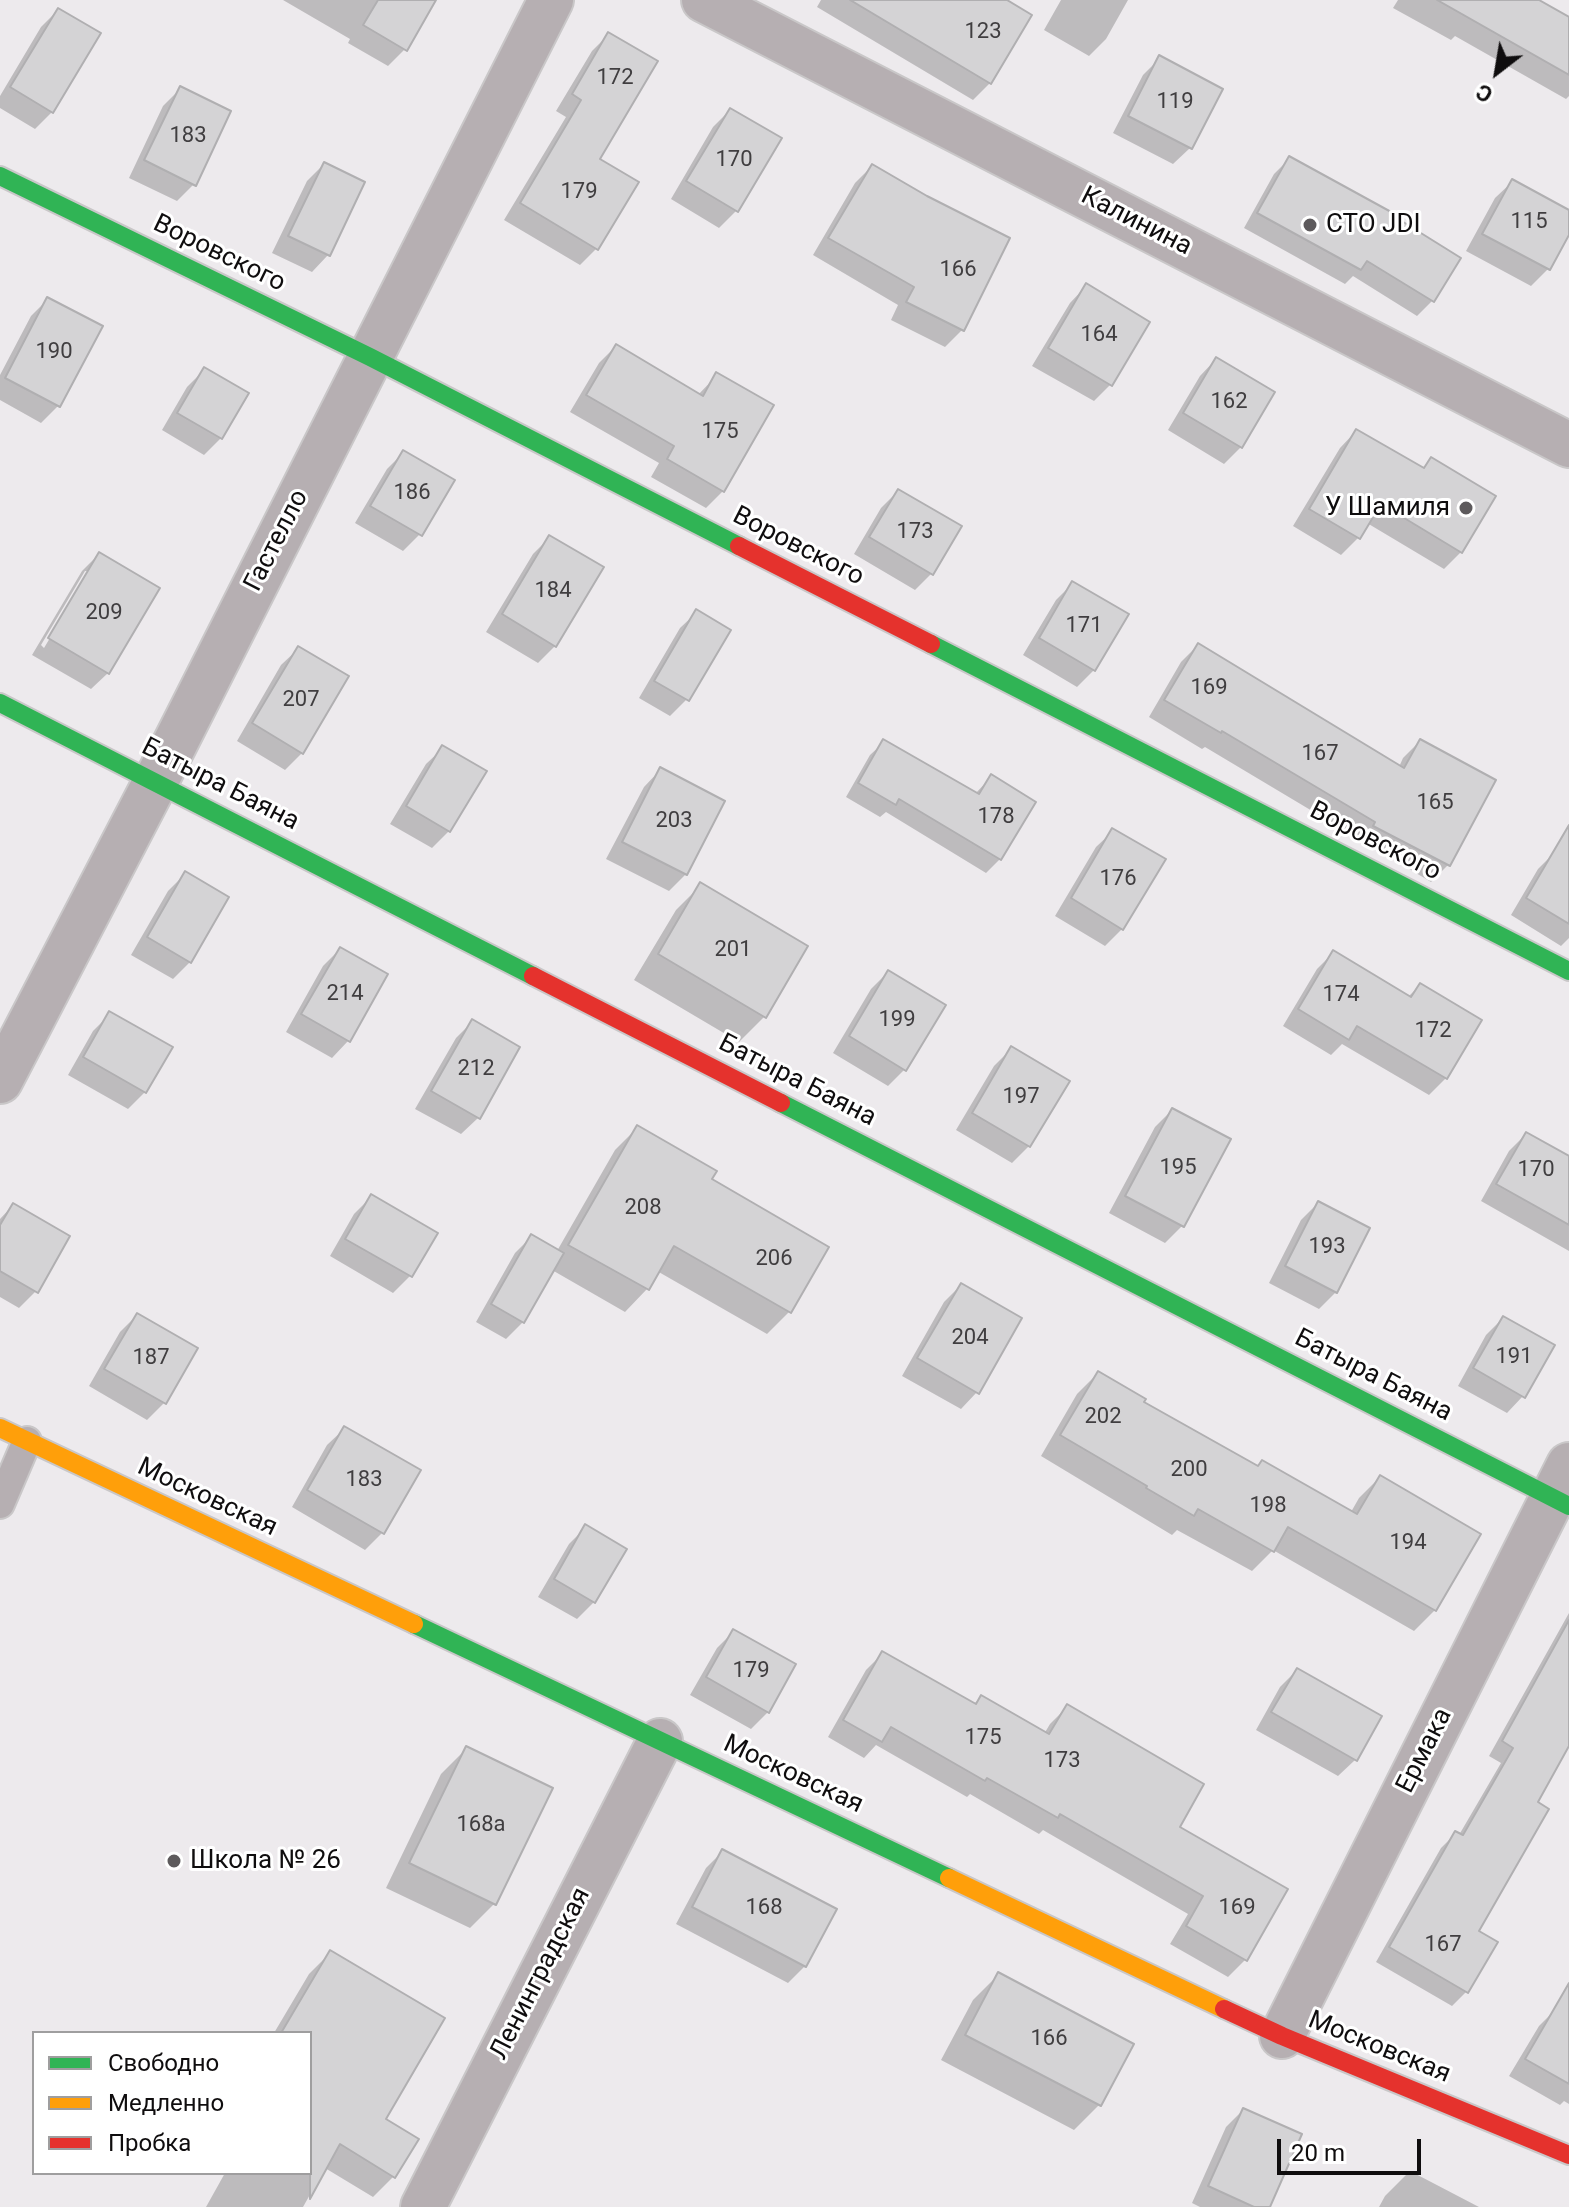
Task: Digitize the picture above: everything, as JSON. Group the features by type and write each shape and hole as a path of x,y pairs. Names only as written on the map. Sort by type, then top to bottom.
{"street":[{"name":"Гастелло","path":"0,1081 156,781 551,0"},
{"name":"Калинина","path":"704,0 1569,445"},
{"name":"Воровского","path":"0,176 370,357 1569,971"},
{"name":"Батыра Баяна","path":"0,703 1563,1489"},
{"name":"Московская","path":"0,1428 1282,2036 1569,2155"},
{"name":"Ермака","path":"1282,2036 1563,1489"},
{"name":"Ленинградская","path":"423,2207 660,1741"}],"lane":[{"path":"0,1504 27,1441"}],"building":[{"path":"378,0 436,0 407,51 363,25"},
{"path":"850,0 1007,0 1032,15 991,84"},
{"path":"1437,0 1539,0 1569,17 1569,75"},
{"path":"58,8 101,33 53,113 10,87"},
{"path":"608,32 658,61 600,159 639,182 598,250 520,203 581,100 572,94"},
{"path":"1159,55 1223,89 1192,149 1128,116"},
{"path":"180,86 231,111 196,186 144,160"},
{"path":"730,108 782,138 738,212 686,181"},
{"path":"1289,156 1393,213 1461,258 1434,302 1367,261 1361,270 1257,213"},
{"path":"324,162 365,182 330,256 288,236"},
{"path":"872,164 1010,238 964,331 906,302 914,287 828,238"},
{"path":"1512,179 1569,210 1569,235 1550,270 1482,234"},
{"path":"1086,283 1150,322 1112,386 1048,348"},
{"path":"47,297 103,326 60,407 5,378"},
{"path":"616,344 703,396 716,372 774,405 724,492 667,459 674,446 586,395"},
{"path":"1216,357 1275,392 1242,448 1183,413"},
{"path":"204,367 249,393 222,439 177,413"},
{"path":"1356,429 1424,468 1431,457 1496,496 1462,553 1381,504 1360,539 1309,509"},
{"path":"403,450 455,480 422,536 370,506"},
{"path":"898,489 962,526 933,575 869,537"},
{"path":"549,535 604,567 556,647 502,614"},
{"path":"99,552 160,588 109,674 48,638"},
{"path":"1072,581 1129,614 1095,671 1039,638"},
{"path":"696,609 731,630 689,701 654,681"},
{"path":"1198,643 1404,768 1420,739 1496,780 1450,866 1373,826 1375,822 1164,700"},
{"path":"298,646 349,676 303,754 252,723"},
{"path":"883,739 979,794 991,774 1036,802 1001,860 899,799 896,805 858,783"},
{"path":"442,745 487,771 450,832 406,806"},
{"path":"660,767 725,801 687,875 622,842"},
{"path":"1569,825 1569,924 1526,898"},
{"path":"1112,828 1166,859 1123,930 1071,898"},
{"path":"185,871 229,897 191,963 147,937"},
{"path":"700,882 808,946 766,1018 658,954"},
{"path":"340,947 388,974 350,1042 301,1014"},
{"path":"1333,950 1411,997 1420,983 1482,1020 1447,1079 1357,1026 1349,1040 1298,1009"},
{"path":"888,970 946,1005 906,1071 849,1036"},
{"path":"109,1011 173,1047 146,1093 83,1057"},
{"path":"472,1019 520,1047 480,1119 431,1091"},
{"path":"1011,1046 1070,1081 1030,1147 972,1113"},
{"path":"1172,1108 1231,1139 1184,1227 1125,1196"},
{"path":"637,1125 717,1171 712,1179 829,1247 791,1313 674,1246 649,1290 568,1245"},
{"path":"1526,1132 1569,1156 1569,1225 1496,1184"},
{"path":"371,1194 438,1233 412,1277 345,1239"},
{"path":"1318,1201 1370,1228 1337,1293 1285,1266"},
{"path":"13,1203 70,1236 38,1293 0,1271 0,1225"},
{"path":"531,1234 564,1253 524,1323 491,1304"},
{"path":"961,1283 1022,1318 979,1394 917,1358"},
{"path":"137,1313 198,1348 166,1404 104,1369"},
{"path":"1503,1316 1555,1345 1525,1398 1473,1368"},
{"path":"1098,1371 1146,1399 1144,1402 1258,1466 1262,1460 1357,1514 1380,1475 1481,1534 1436,1611 1288,1527 1274,1552 1198,1509 1194,1516 1060,1435"},
{"path":"344,1426 421,1470 384,1534 307,1490"},
{"path":"585,1524 627,1549 595,1603 554,1579"},
{"path":"1569,1620 1569,1746 1538,1802 1549,1809 1479,1931 1498,1942 1468,1993 1389,1947 1455,1831 1463,1835 1513,1748 1502,1741"},
{"path":"733,1629 796,1664 769,1713 706,1677"},
{"path":"882,1651 976,1704 981,1695 1049,1734 1067,1704 1204,1784 1180,1827 1288,1889 1247,1961 1186,1926 1203,1896 1060,1814 1058,1818 987,1778 985,1781 891,1727 882,1742 843,1720"},
{"path":"1297,1668 1382,1716 1357,1761 1271,1712"},
{"path":"466,1746 553,1788 496,1905 409,1863"},
{"path":"722,1849 837,1909 806,1967 692,1907"},
{"path":"330,1950 445,2018 386,2119 419,2139 395,2178 340,2144 310,2199 312,2031 282,2031"},
{"path":"998,1972 1134,2044 1101,2106 965,2035"},
{"path":"1569,1983 1569,2084 1525,2059"},
{"path":"1243,2108 1302,2134 1270,2207 1254,2207 1208,2186"}],"traffic: fast":[{"path":"0,176 370,357 739,546"},
{"path":"931,644 1569,971"},
{"path":"0,703 533,976"},
{"path":"781,1103 1569,1506"},
{"path":"414,1624 949,1878"}],"traffic: slow":[{"path":"0,1428 414,1624"},
{"path":"949,1878 1224,2009"}],"traffic: jam":[{"path":"739,546 931,644"},
{"path":"533,976 781,1103"},
{"path":"1224,2009 1569,2155"}],"place":[{"name":"СТО JDI","path":"1310,225"},
{"name":"У Шамиля","path":"1466,508"},
{"name":"Школа № 26","path":"174,1861"}]}
